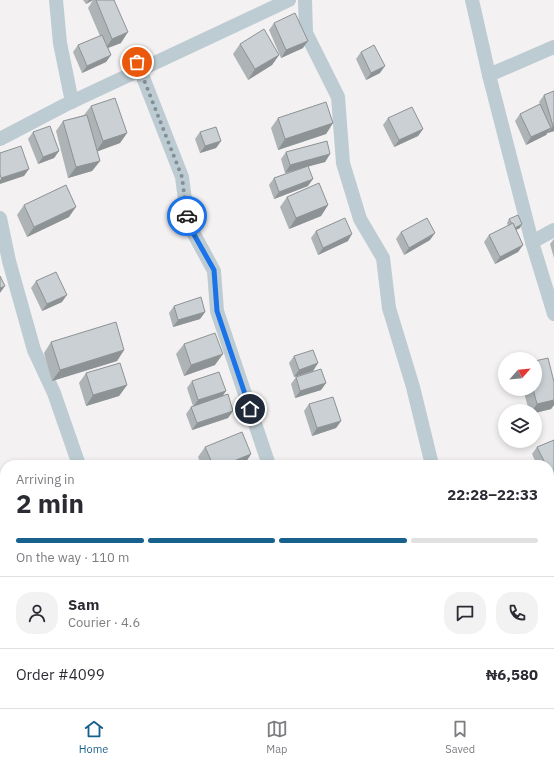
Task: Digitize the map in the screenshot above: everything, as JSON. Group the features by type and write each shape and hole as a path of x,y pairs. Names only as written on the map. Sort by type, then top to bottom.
{"street":[{"path":"56,0 60,43 72,102"},
{"path":"0,139 139,66 289,0"},
{"path":"305,0 306,33 338,96 343,163 360,219 382,258 389,308 413,387 431,460"},
{"path":"472,0 489,75 532,242 554,314"},
{"path":"489,75 554,47"},
{"path":"139,66 182,177 188,224 214,270 217,311 267,460"},
{"path":"0,218 9,261 34,350 54,394 77,460"},
{"path":"532,242 554,230"},
{"path":"554,626 554,632"}],"building":[{"path":"96,0 114,0 128,32 112,39"},
{"path":"295,13 308,41 286,50 274,23"},
{"path":"264,29 279,55 255,69 240,44"},
{"path":"102,35 111,55 87,66 78,45"},
{"path":"374,45 385,66 371,73 361,52"},
{"path":"554,91 554,126 553,126 544,95"},
{"path":"115,98 127,133 103,141 91,106"},
{"path":"326,102 333,123 285,139 278,118"},
{"path":"540,104 551,128 531,137 520,114"},
{"path":"412,107 423,129 399,140 388,118"},
{"path":"87,115 100,161 76,167 63,121"},
{"path":"50,126 59,151 43,157 33,132"},
{"path":"216,127 221,141 205,146 200,132"},
{"path":"327,141 330,154 290,165 286,152"},
{"path":"21,146 29,169 1,178 0,153"},
{"path":"308,166 313,179 279,192 274,178"},
{"path":"319,183 328,205 296,218 287,197"},
{"path":"66,185 76,207 34,227 24,205"},
{"path":"518,215 522,224 515,228 509,219"},
{"path":"345,218 352,234 323,248 316,231"},
{"path":"427,218 435,233 409,248 401,232"},
{"path":"513,223 523,245 500,257 489,235"},
{"path":"56,272 67,295 47,304 36,281"},
{"path":"0,276 5,286 0,288"},
{"path":"201,297 205,312 178,320 174,306"},
{"path":"116,322 124,350 60,370 51,342"},
{"path":"215,333 223,354 191,365 184,344"},
{"path":"313,350 318,363 299,370 294,356"},
{"path":"548,358 554,382 554,400 537,404 535,396 542,396 542,359"},
{"path":"120,363 127,385 93,395 86,373"},
{"path":"321,369 326,383 300,391 296,377"},
{"path":"219,372 226,391 198,400 192,381"},
{"path":"228,394 233,411 197,423 191,407"},
{"path":"333,397 341,421 317,428 309,404"},
{"path":"242,432 251,454 236,460 211,460 205,447"},
{"path":"554,440 554,460 544,460 538,448 542,448 542,445"}],"way so far":[{"path":"137,62 182,177 187,216"}],"route":[{"path":"187,216 188,224 214,270 217,311 250,409"}]}
